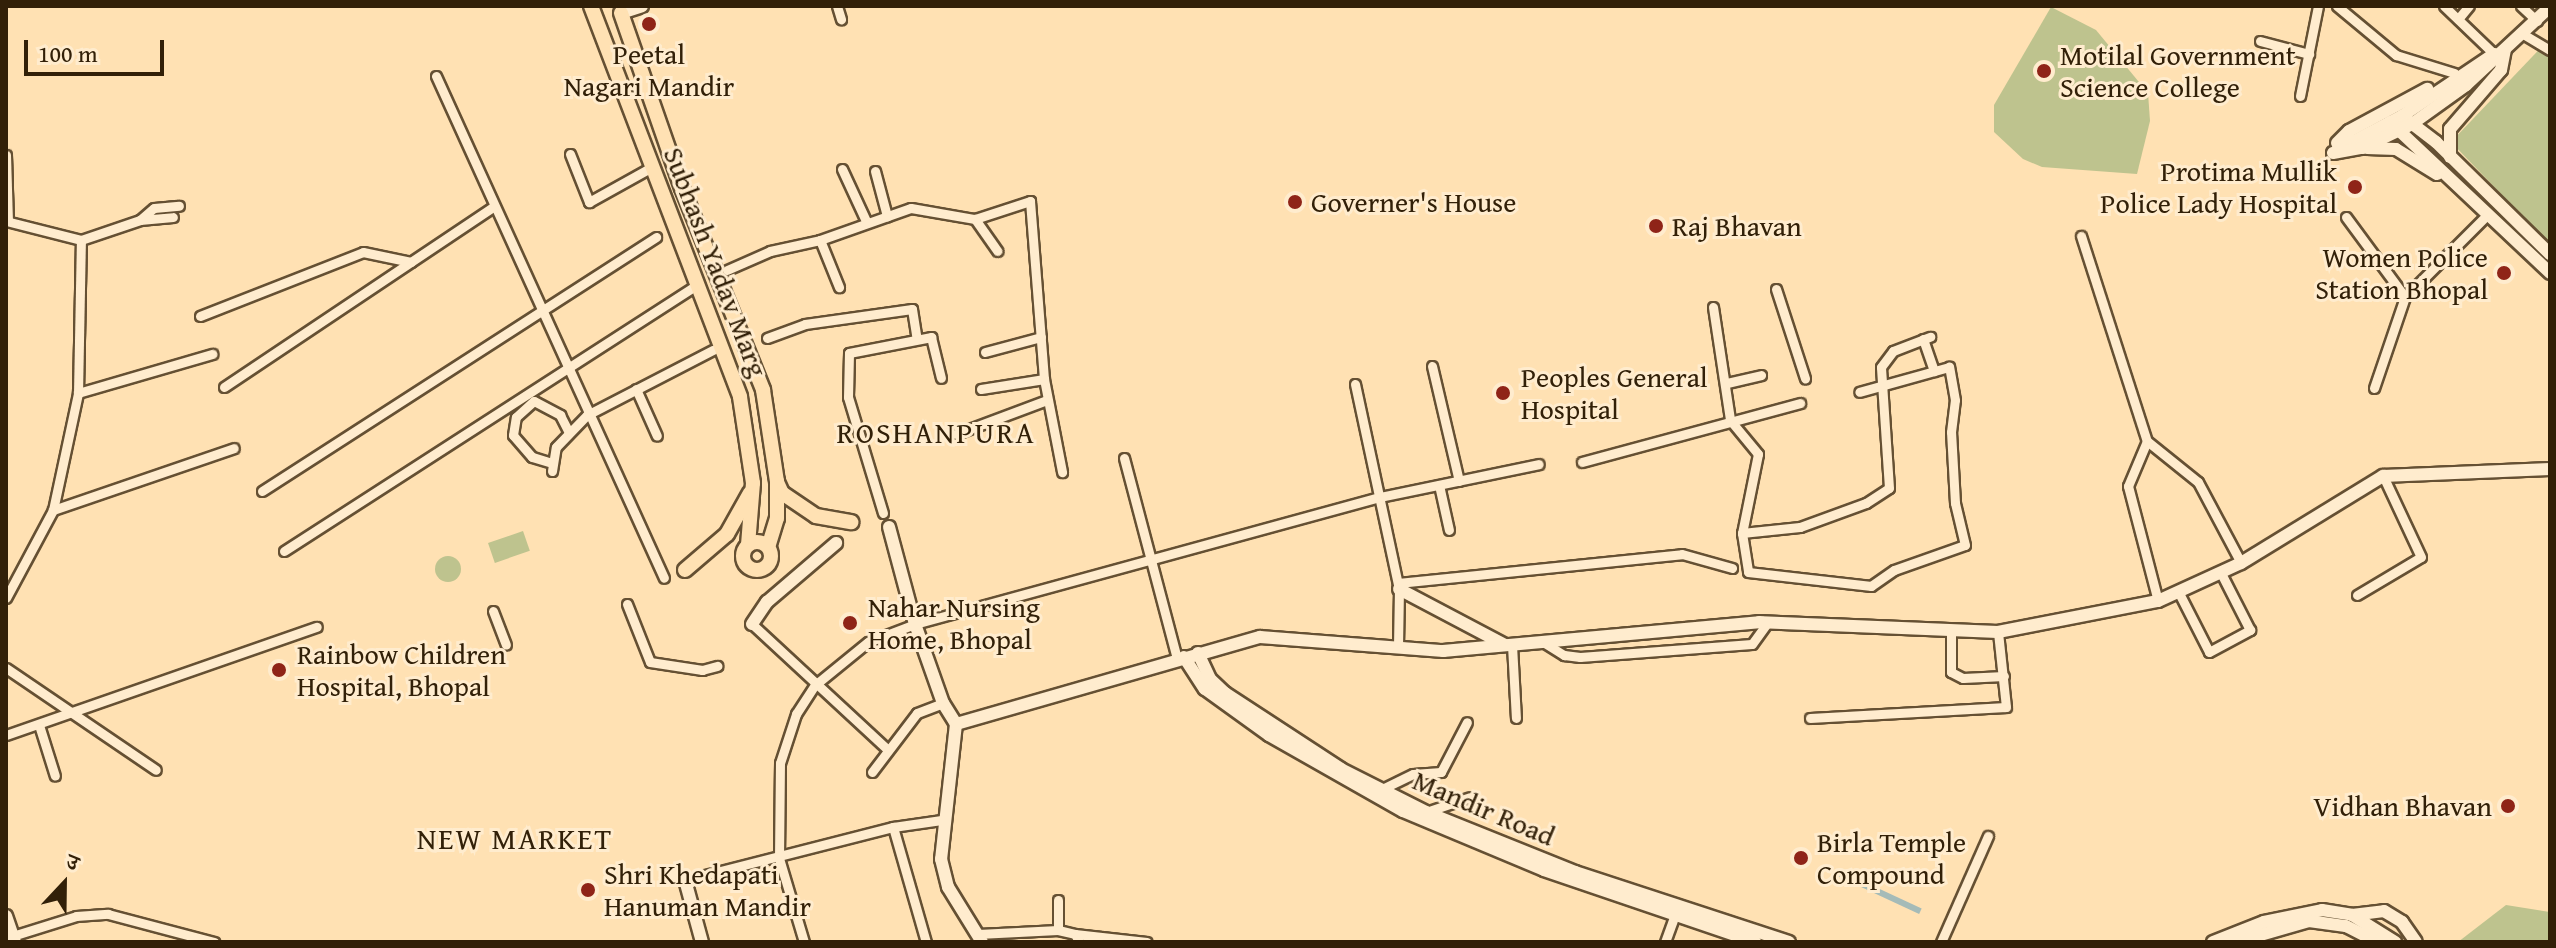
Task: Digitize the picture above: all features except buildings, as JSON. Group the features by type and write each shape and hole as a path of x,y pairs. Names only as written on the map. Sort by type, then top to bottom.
{"main road":[{"name":"Subhash Yadav Marg","path":"596,7 652,167 740,397 753,483 748,545"},
{"name":"Subhash Yadav Marg","path":"621,13 682,188 763,390 777,481 777,518 768,547"},
{"path":"777,481 782,493 816,516 851,522"},
{"path":"685,570 727,534 753,483"},
{"path":"758,542 768,547 770,563 755,571 743,561 748,545 758,542"}],"street":[{"path":"621,13 642,6"},
{"path":"837,6 841,19"},
{"path":"2300,96 2318,6"},
{"path":"2337,6 2396,55 2454,73"},
{"path":"2444,6 2499,52 2501,70 2450,129 2450,157"},
{"path":"2458,19 2469,6"},
{"path":"2521,6 2537,21"},
{"path":"2362,148 2523,34 2550,7"},
{"path":"2523,34 2550,50"},
{"path":"2260,41 2309,54"},
{"path":"2333,153 2349,131 2499,52"},
{"path":"2333,153 2401,123 2475,64"},
{"path":"436,76 540,312 664,578"},
{"path":"2401,123 2450,157 2550,254"},
{"path":"2401,123 2466,193 2550,273"},
{"path":"2333,153 2362,148 2410,155 2466,193"},
{"path":"570,154 589,202 652,167"},
{"path":"6,155 7,221 81,240 140,220 173,217"},
{"path":"842,169 866,221"},
{"path":"875,171 887,216"},
{"path":"727,270 770,251 820,240 887,216 928,207 975,219 1030,201 1044,379 1062,472"},
{"path":"140,220 154,208 179,206"},
{"path":"224,387 494,206"},
{"path":"2374,388 2405,297 2488,214"},
{"path":"2346,217 2405,297"},
{"path":"975,219 997,251"},
{"path":"2081,236 2147,441 2198,482 2241,563"},
{"path":"262,491 656,237"},
{"path":"6,598 53,510 78,393 81,240"},
{"path":"820,240 839,287"},
{"path":"200,316 363,252 392,254 411,262"},
{"path":"284,551 697,285"},
{"path":"1776,289 1805,378"},
{"path":"1713,307 1727,383 1730,420 1758,454 1742,533 1748,572 1871,586 1894,570 1965,545 1955,503 1951,432 1955,400 1949,367 1859,392"},
{"path":"767,338 805,324 912,309 917,339"},
{"path":"883,513 848,397 849,353 931,337 941,378"},
{"path":"985,352 1041,337"},
{"path":"1742,533 1800,527 1866,503 1889,488 1879,387 1881,367 1893,351 1927,338 1934,371"},
{"path":"568,431 560,415 534,401 516,417 513,435 532,457 552,467 568,431 587,415 713,350"},
{"path":"78,393 212,354"},
{"path":"1432,366 1459,481"},
{"path":"1727,383 1761,375"},
{"path":"981,389 1044,379"},
{"path":"1355,384 1398,586 1398,645"},
{"path":"636,389 657,436"},
{"path":"956,434 1047,400"},
{"path":"1582,462 1800,403"},
{"path":"2147,441 2128,486 2158,601"},
{"path":"53,510 234,448"},
{"path":"1124,458 1181,658"},
{"path":"804,942 779,858 780,763 796,714 815,685 868,642 915,624 1380,497 1539,464"},
{"path":"956,724 1260,637 1398,645 1443,651 1767,623 1951,633 1998,632 2158,601 2179,593 2241,563 2383,476 2550,469"},
{"path":"2357,595 2421,557 2383,476"},
{"path":"1439,485 1449,530"},
{"path":"889,527 915,624 943,703 956,724 941,820 941,859 948,887 980,938 1000,939 1058,930 1077,938 1147,942"},
{"path":"836,543 767,602 752,624 887,749"},
{"path":"1398,586 1682,554 1732,568"},
{"path":"2179,593 2209,652 2250,630 2221,573"},
{"path":"1398,586 1510,646"},
{"path":"627,604 650,662 702,670 717,666"},
{"path":"493,611 506,645"},
{"path":"1543,642 1580,657 1752,644 1767,623"},
{"path":"6,735 317,627"},
{"path":"1810,718 2006,707 1998,632"},
{"path":"1951,633 1951,672 1963,678 2004,676"},
{"path":"1510,646 1516,718"},
{"name":"Mandir Road","path":"1198,653 1210,679 1225,693 1341,769 1426,812 1575,872 1789,942"},
{"name":"Mandir Road","path":"1181,658 1205,689 1343,780 1473,841 1674,917 1755,942"},
{"path":"6,668 156,770"},
{"path":"872,772 917,713 943,703"},
{"path":"1382,789 1413,774 1441,772 1467,722"},
{"path":"39,725 55,776"},
{"path":"1426,812 1470,797"},
{"path":"671,875 685,880 893,827 941,820"},
{"path":"893,827 926,942"},
{"path":"1941,942 1988,836"},
{"path":"685,880 702,942"},
{"path":"1058,900 1058,930"},
{"path":"2213,942 2306,912 2352,915 2384,911 2402,922 2416,942"},
{"path":"6,916 11,939 76,916 108,914 214,942"},
{"path":"2352,915 2395,942"},
{"path":"1665,942 1674,917"},
{"path":"2236,942 2309,921 2346,926 2377,942"}],"green space":[{"path":"2051,7 2096,30 2148,93 2150,121 2137,174 2042,167 2023,159 1994,132 1994,105"},
{"path":"2550,38 2550,245 2451,142"},
{"path":"523,531 530,551 495,563 488,543"},
{"path":"448,556 457,560 461,569 457,578 448,582 439,578 435,569 439,560"},
{"path":"2506,905 2550,912 2550,942 2458,942"}],"water":[{"path":"1841,871 1922,909 1919,914 1838,876"}],"place":[{"name":"Peetal Nagari Mandir","path":"649,24"},
{"name":"Motilal Government Science College","path":"2044,71"},
{"name":"Protima Mullik Police Lady Hospital","path":"2355,187"},
{"name":"Governer's House","path":"1295,202"},
{"name":"Raj Bhavan","path":"1656,226"},
{"name":"Women Police Station Bhopal","path":"2504,273"},
{"name":"Peoples General Hospital","path":"1503,393"},
{"name":"Nahar Nursing Home, Bhopal","path":"850,623"},
{"name":"Rainbow Children Hospital, Bhopal","path":"279,670"},
{"name":"Vidhan Bhavan","path":"2508,806"},
{"name":"Birla Temple Compound","path":"1801,858"},
{"name":"Shri Khedapati Hanuman Mandir","path":"588,890"}],"district":[{"name":"ROSHANPURA","path":"936,432"},
{"name":"NEW MARKET","path":"515,838"}]}
